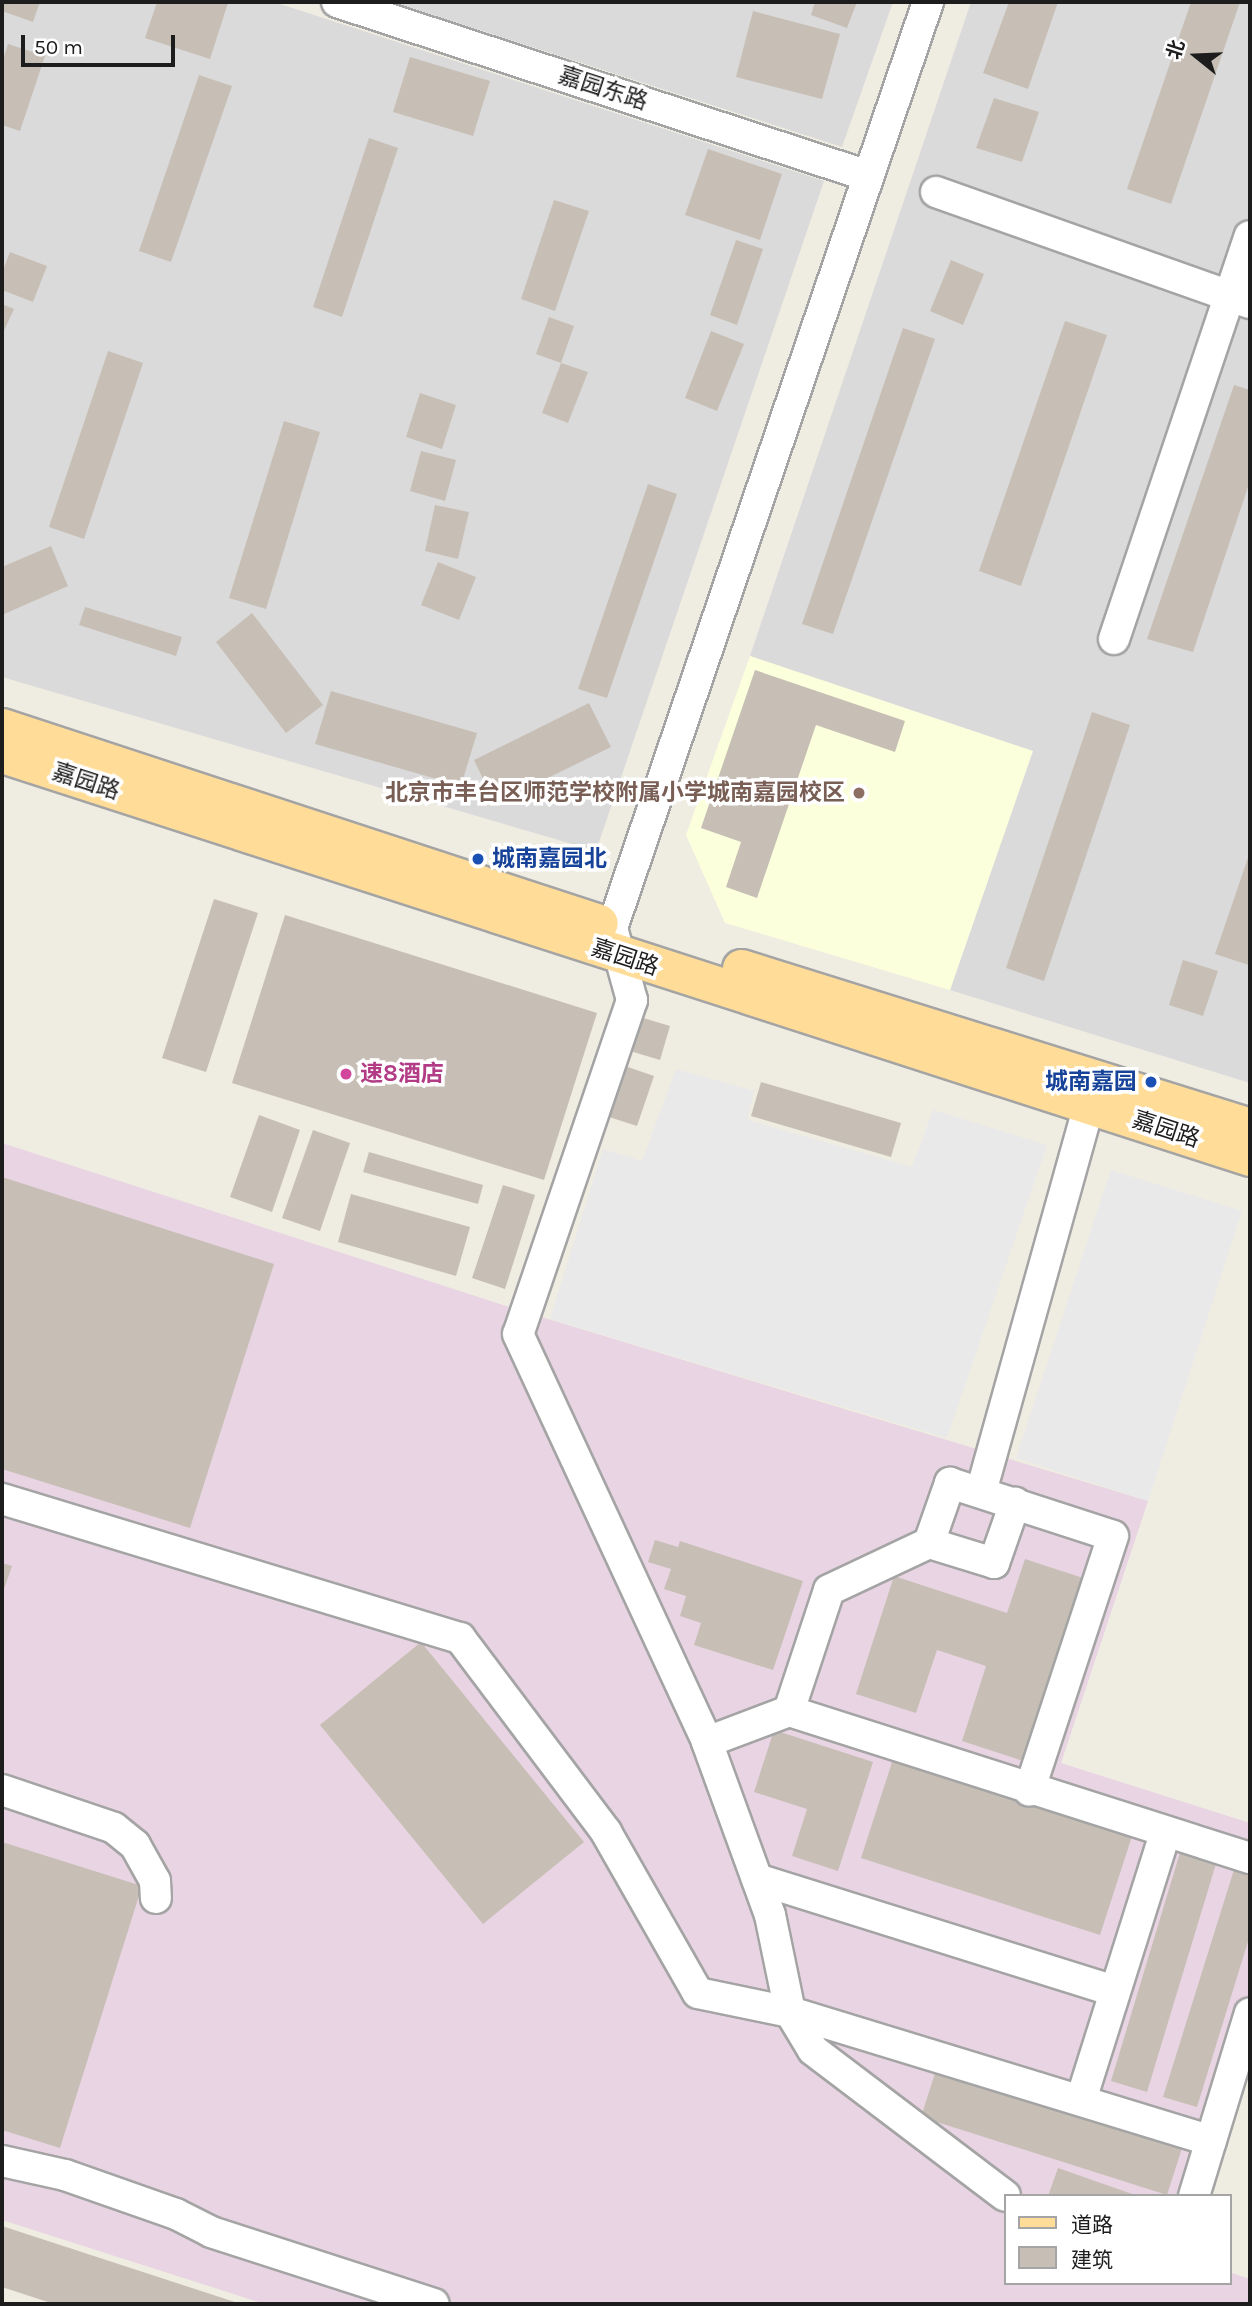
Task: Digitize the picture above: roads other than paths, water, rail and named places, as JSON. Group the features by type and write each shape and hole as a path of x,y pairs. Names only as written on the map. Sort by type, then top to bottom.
{"main road":[{"name":"嘉园路","path":"2,727 616,942"},
{"name":"嘉园路","path":"2,754 616,942 1093,1092 1250,1127"},
{"name":"嘉园路","path":"1093,1092 1250,1157"}],"street":[{"name":"嘉园东路","path":"337,2 868,176"},
{"path":"928,2 868,176 616,942 632,1000 518,1334 707,1742 770,1915 790,2012 813,2049 1004,2195"},
{"path":"936,192 1241,300"},
{"path":"1114,639 1241,300 1250,236"},
{"path":"981,1492 1093,1092"},
{"path":"929,1543 950,1483 1113,1536 1029,1791"},
{"path":"2,1499 460,1638 606,1832 698,1993 790,2012 1211,2141"},
{"path":"789,1711 829,1590 929,1543 994,1563 1015,1503"},
{"path":"707,1742 789,1711 1029,1791 1250,1858"},
{"path":"2,1790 114,1828 135,1845 155,1881 156,1898"},
{"path":"1081,2100 1165,1833"},
{"path":"757,1879 1115,1991"},
{"path":"1195,2194 1250,2013"},
{"path":"2,2161 65,2175 176,2214 211,2232 435,2304"}],"place":[{"name":"北京市丰台区师范学校附属小学城南嘉园校区","path":"859,793"},
{"name":"城南嘉园北","path":"478,859"},
{"name":"速8酒店","path":"346,1074"},
{"name":"城南嘉园","path":"1151,1082"}]}
